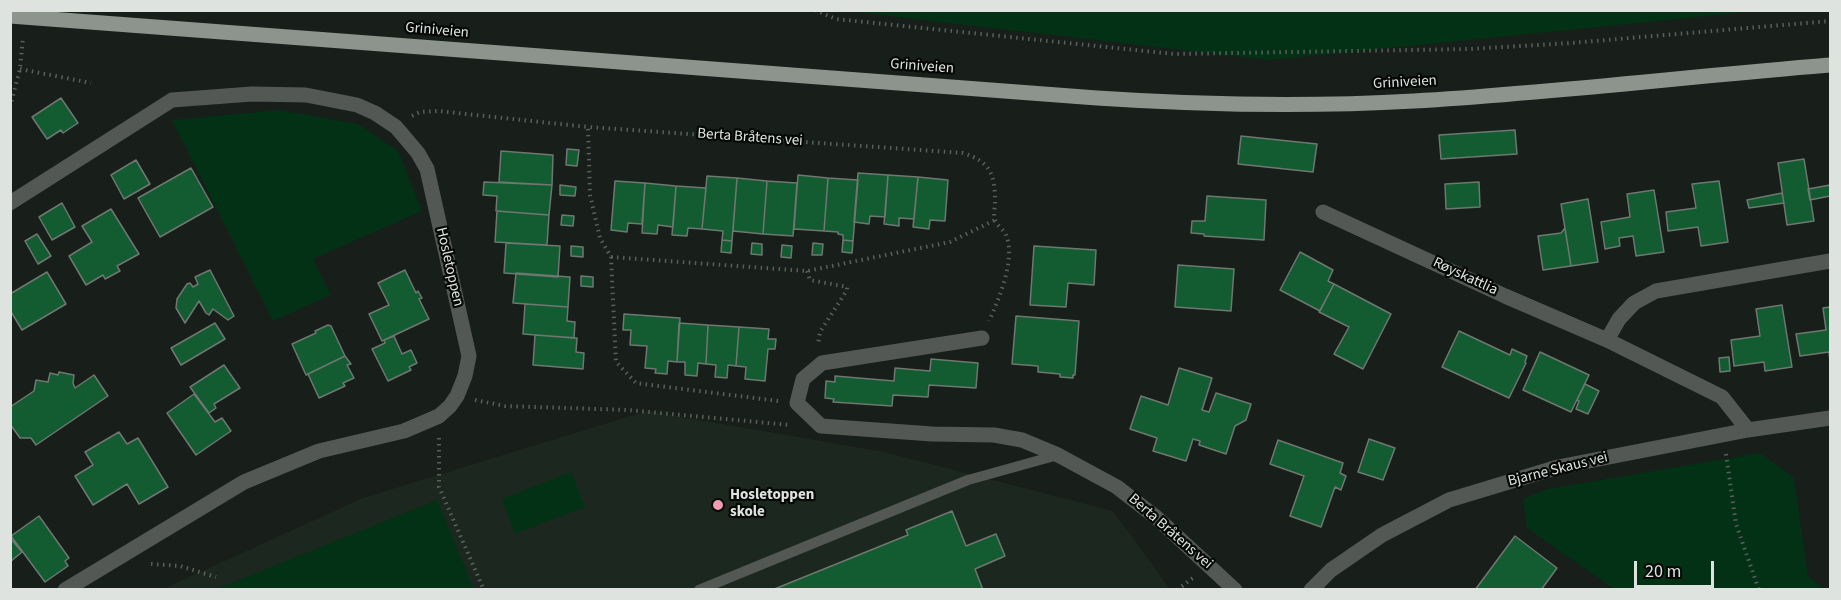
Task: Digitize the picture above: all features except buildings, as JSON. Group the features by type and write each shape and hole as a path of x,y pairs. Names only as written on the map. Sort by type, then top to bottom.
{"main road":[{"name":"Griniveien","path":"10,16 1097,98 1224,104 1414,101 1830,65"}],"street":[{"name":"Hosletoppen","path":"10,203 172,100 252,94 306,95 357,105 375,113 396,127 418,153 427,169 469,356 465,376 457,396 440,416 404,431 319,451 244,482 65,590"},
{"name":"Røyskattlia","path":"1323,212 1607,340 1722,396 1748,430"},
{"path":"1607,340 1619,319 1634,303 1656,291 1830,261"},
{"path":"822,426 797,403 802,379 822,363 982,338"},
{"name":"Bjarne Skaus vei","path":"1311,590 1331,570 1382,535 1449,500 1558,467 1748,430 1830,418"},
{"name":"Berta Bråtens vei","path":"822,426 932,434 994,435 1022,440 1058,455 1125,493 1157,518 1235,590"}],"lane":[{"path":"699,590 968,480 1058,455"}],"path":[{"path":"815,10 836,19 1174,54 1470,49 1571,43 1830,21"},
{"path":"10,107 20,69 23,35"},
{"path":"20,69 91,83"},
{"name":"Berta Bråtens vei","path":"396,127 407,118 420,112 438,111 588,127 963,153 978,158 986,164 992,174 995,220 1006,236 1009,247 1001,294 982,338"},
{"path":"588,127 590,195 600,238 610,257 616,362 636,383 797,403"},
{"path":"610,257 807,271 950,242 995,220"},
{"path":"807,271 810,280 847,287 820,332 818,346 822,363"},
{"path":"457,396 505,406 628,410 774,424 822,426"},
{"path":"440,416 439,487 484,590"},
{"path":"1723,435 1736,524 1759,590"},
{"path":"140,564 180,566 216,577"}],"shaded area":[{"name":"Hosletoppen skole","path":"647,411 884,452 1113,511 1170,589 161,590 363,498"}],"green space":[{"path":"846,11 1757,11 1269,60"},
{"path":"280,110 358,124 398,151 422,211 313,259 331,295 273,321 172,120"},
{"path":"1760,453 1794,478 1808,576 1824,589 1614,589 1527,528 1523,499 1547,489"},
{"path":"571,472 585,507 515,534 502,499"},
{"path":"437,500 474,589 216,589"}],"place":[{"name":"Hosletoppen skole","path":"718,505"}]}
